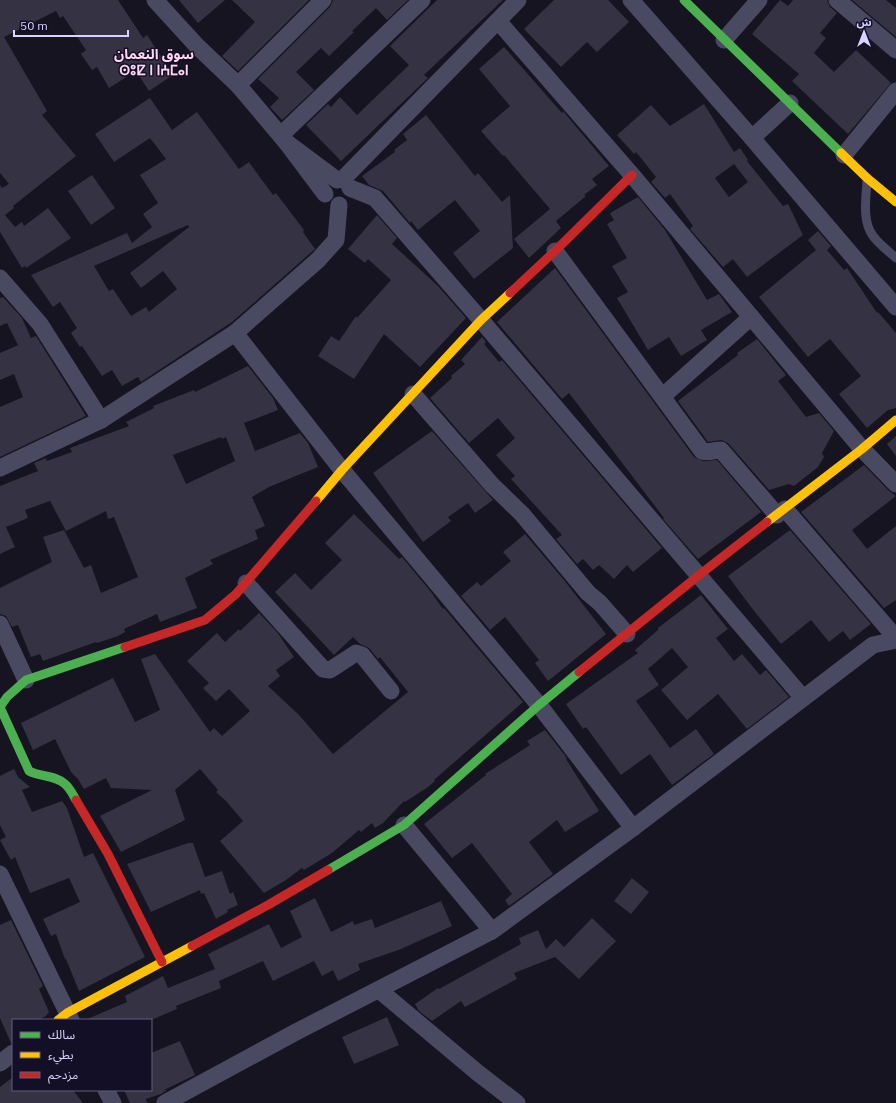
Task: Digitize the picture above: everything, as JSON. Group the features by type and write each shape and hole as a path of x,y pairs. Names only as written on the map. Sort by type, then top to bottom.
{"street":[{"path":"154,0 197,46 238,85 284,138 325,194 326,198 331,203 339,205 348,200 351,192 343,183 284,138"},
{"path":"238,85 323,0"},
{"path":"284,138 422,0"},
{"path":"343,183 518,0"},
{"path":"631,0 752,138 896,307"},
{"path":"684,0 867,178 896,202"},
{"path":"724,40 759,0"},
{"path":"837,0 896,50"},
{"path":"498,21 632,175 862,449 896,484"},
{"path":"844,155 896,91"},
{"path":"752,138 790,103"},
{"path":"162,962 108,854 69,788 62,780 36,775 29,771 0,707 7,697 26,680 205,620 236,594 342,470 481,320 632,175"},
{"path":"325,194 329,183 343,183 375,198 803,698"},
{"path":"0,468 101,420 235,333 318,260 336,240 339,205"},
{"path":"165,1103 296,1032 492,932 633,828 873,645 896,639 781,512 721,450 709,452 702,451 663,396 554,251"},
{"path":"0,278 40,324 101,420"},
{"path":"663,396 751,317"},
{"path":"235,333 342,470 540,705 633,828"},
{"path":"413,394 492,485 531,525 578,582 600,602 627,634"},
{"path":"0,874 65,1018 162,962 268,905 404,825 540,705 698,576 862,449 896,420"},
{"path":"246,583 323,669 330,670 356,653 362,655 391,691"},
{"path":"0,624 26,680"},
{"path":"404,825 492,932"},
{"path":"379,990 478,1073 517,1103"},
{"path":"0,1063 12,1054"},
{"path":"107,1091 113,1103"}],"lane":[{"path":"867,178 867,226 873,236 896,258"}],"building":[{"path":"0,0 118,0 143,38 147,35 173,75 149,91 136,71 109,88 97,67 92,70 81,54 86,50 63,16 60,18 56,11 4,37 47,111 42,115 76,156 13,206 14,208 5,215 15,227 22,222 24,226 48,208 71,238 26,268 25,266 22,268 0,232 0,185 2,188 9,184 0,173"},
{"path":"179,0 225,0 198,23"},
{"path":"232,0 309,0 238,71 222,56 255,22"},
{"path":"333,0 408,0 387,20 376,8 329,56 321,48 296,72 314,90 282,120 270,107 279,98 258,79 330,7"},
{"path":"437,0 503,0 424,75 428,78 341,161 306,125 328,104 331,107 340,97 357,115 409,65 390,46"},
{"path":"554,0 608,0 629,22 597,52 587,42 561,67 524,29"},
{"path":"780,0 788,6 793,0 827,0 830,7 837,13 820,33 826,38 814,53 834,72 856,50 891,83 848,134 792,81 799,74 752,34"},
{"path":"852,0 886,0 896,8 896,37"},
{"path":"504,47 562,113 563,111 609,166 592,179 597,185 556,221 561,228 529,258 514,239 550,209 504,155 503,156 481,131 510,106 479,69"},
{"path":"150,98 172,130 197,112 239,169 249,162 273,195 276,193 304,230 303,232 315,249 232,322 141,382 138,377 122,386 112,370 102,376 82,346 80,347 71,333 77,328 60,302 53,307 31,275 127,233 132,243 152,227 143,214 158,203 140,175 166,159 150,138 114,162 95,134","holes":["188,225 189,227 130,273 141,288 163,271 177,289 149,312 146,307 131,316 113,289 109,291 94,266"]},
{"path":"704,104 734,152 740,148 748,160 747,161 783,206 788,204 803,235 747,277 733,259 723,267 690,229 693,226 670,194 665,198 651,182 656,177 636,152 634,154 617,135 651,105 670,126","holes":["734,164 748,182 729,197 715,178"]},
{"path":"426,115 475,176 478,173 502,202 510,195 513,248 474,279 453,253 480,231 455,200 418,230 411,221 410,223 383,191 369,185 362,176 395,152 394,150 407,140 403,134"},
{"path":"92,175 115,208 91,225 68,191"},
{"path":"638,197 665,230 707,300 719,294 732,312 701,330 707,340 681,356 669,337 648,350 617,298 628,292 612,266 627,258 607,224 614,220 610,214 612,212"},
{"path":"377,215 397,238 392,244 438,286 466,318 420,367 384,334 354,379 318,356 331,336 339,341 356,316 357,318 391,280 368,259 365,263 348,249"},
{"path":"818,231 831,246 827,250 844,270 847,268 877,313 878,312 896,333 896,408 888,410 867,428 839,394 861,376 830,339 808,357 759,297 816,250 808,240"},
{"path":"555,268 694,457 703,461 717,460 761,512 698,559 663,519 664,518 569,393 562,399 497,322"},
{"path":"3,297 22,318 31,338 36,336 86,416 0,457 0,407 23,397 14,374 0,380 0,353 18,345 7,323 0,326 0,298"},
{"path":"482,337 486,342 484,344 499,362 502,360 662,548 633,572 627,565 614,579 599,565 593,570 583,559 577,564 556,539 562,535 511,479 515,476 496,455 515,438 498,418 469,443 430,398 465,364 461,360"},
{"path":"757,339 786,375 778,381 806,417 819,413 834,431 822,453 824,457 818,467 794,486 789,484 769,490 728,443 721,440 708,442 678,401 738,355 737,353"},
{"path":"248,366 273,398 278,410 244,423 255,451 300,433 308,443 318,467 269,487 252,497 265,526 255,530 258,539 210,560 213,564 185,578 197,608 160,622 157,614 124,629 125,632 118,636 97,643 96,642 43,661 40,654 31,657 18,625 12,627 6,616 0,614 0,588 52,562 43,537 64,530 84,568 91,565 101,593 138,577 114,517 108,519 106,511 66,531 50,501 25,510 28,518 6,527 15,547 0,554 0,486 38,471 34,463 46,458 47,461 72,452 70,448 129,426 126,422 154,408 153,406 194,390 195,392","holes":["221,437 222,439 226,437 235,461 186,484 173,455"]},
{"path":"432,431 493,500 475,513 468,503 448,517 451,521 423,542 373,473"},
{"path":"896,436 896,456 887,444"},
{"path":"864,465 889,491 896,496 852,530 867,549 896,526 896,600 884,608 801,512"},
{"path":"354,514 399,559 402,557 443,609 444,608 523,702 434,780 435,781 428,787 405,802 404,801 383,823 375,828 372,823 361,832 359,830 332,853 304,870 302,868 286,880 264,893 220,841 243,821 216,792 218,790 200,769 175,790 185,820 121,852 100,816 152,790 111,788 106,778 84,789 78,779 71,772 55,739 33,750 21,723 113,678 135,722 160,710 141,659 155,654 210,732 214,728 222,736 250,711 229,689 216,701 203,688 209,683 187,661 217,633 225,642 239,629 240,631 259,613 277,632 294,657 276,670 280,676 268,686 299,715 333,754 408,692 380,657 378,659 369,648 360,644 353,637 334,655 275,592 295,573 311,590 342,560 325,543"},
{"path":"790,530 871,624 850,640 843,631 829,642 811,620 781,644 728,576"},
{"path":"525,534 564,580 606,634 548,681 535,663 539,660 505,617 490,630 461,596 477,582 481,586 511,561 503,552"},
{"path":"701,595 728,629 716,638 734,661 742,654 760,675 766,670 789,697 747,729 718,694 687,720 661,690 688,667 672,648 648,669 659,685 636,701 670,748 696,729 714,754 672,785 650,754 621,775 586,727 583,729 566,704 638,653 635,650 658,630 658,628"},
{"path":"545,730 567,758 566,759 599,811 565,832 557,820 529,842 553,874 509,906 505,900 512,894 472,843 452,858 424,824 486,775 485,774 530,745 527,741"},
{"path":"14,769 18,777 30,787 22,790 32,812 62,801 67,808 84,857 93,853 145,957 79,991 56,934 51,936 43,919 80,902 69,878 30,893 15,857 11,860 0,840 6,837 0,825 0,776"},
{"path":"188,843 193,843 205,877 222,871 230,894 233,892 238,905 227,910 228,912 216,919 204,893 201,894 200,890 151,912 127,864"},
{"path":"632,878 649,892 631,914 614,901"},
{"path":"315,898 331,932 353,921 354,925 372,919 375,928 441,901 452,926 401,949 358,964 360,970 338,981 333,970 322,976 314,961 273,981 263,961 219,981 221,988 176,1006 177,1009 152,1020 87,1019 127,1002 125,996 163,976 168,988 215,969 208,954 269,924 281,948 302,937 290,911"},
{"path":"592,918 616,941 579,979 555,957 514,973 517,979 465,1007 461,1001 432,1021 419,1011 415,1004 438,988 439,989 521,944 519,938 538,930 546,949 556,939 564,947"},
{"path":"11,920 43,986 39,989 49,1012 46,1016 40,1019 12,1019 12,1043 0,1018 0,925"},
{"path":"387,1017 399,1045 354,1064 342,1037"},
{"path":"180,1041 195,1075 164,1090 167,1090 161,1094 146,1099 147,1103 130,1103 124,1091 152,1091 152,1053"},
{"path":"12,1078 12,1091 74,1091 83,1103 0,1103 0,1087"}],"traffic: fast":[{"path":"684,0 841,153"},
{"path":"76,800 68,787 61,781 29,771 0,707 7,697 26,680 125,647"},
{"path":"328,870 404,825 539,705 579,672"}],"traffic: slow":[{"path":"841,153 867,178 896,202"},
{"path":"316,501 342,470 481,320 510,293"},
{"path":"767,522 862,449 896,420"},
{"path":"59,1019 67,1013 192,946"}],"traffic: jam":[{"path":"510,293 632,175"},
{"path":"125,647 205,620 236,594 316,501"},
{"path":"579,672 767,522"},
{"path":"76,800 108,854 162,962"},
{"path":"192,946 268,905 328,870"}],"district":[{"name":"سوق النعمان ⵙⵓⵇ ⵏ ⵏⵄⵎⴰⵏ","path":"154,62"}]}
